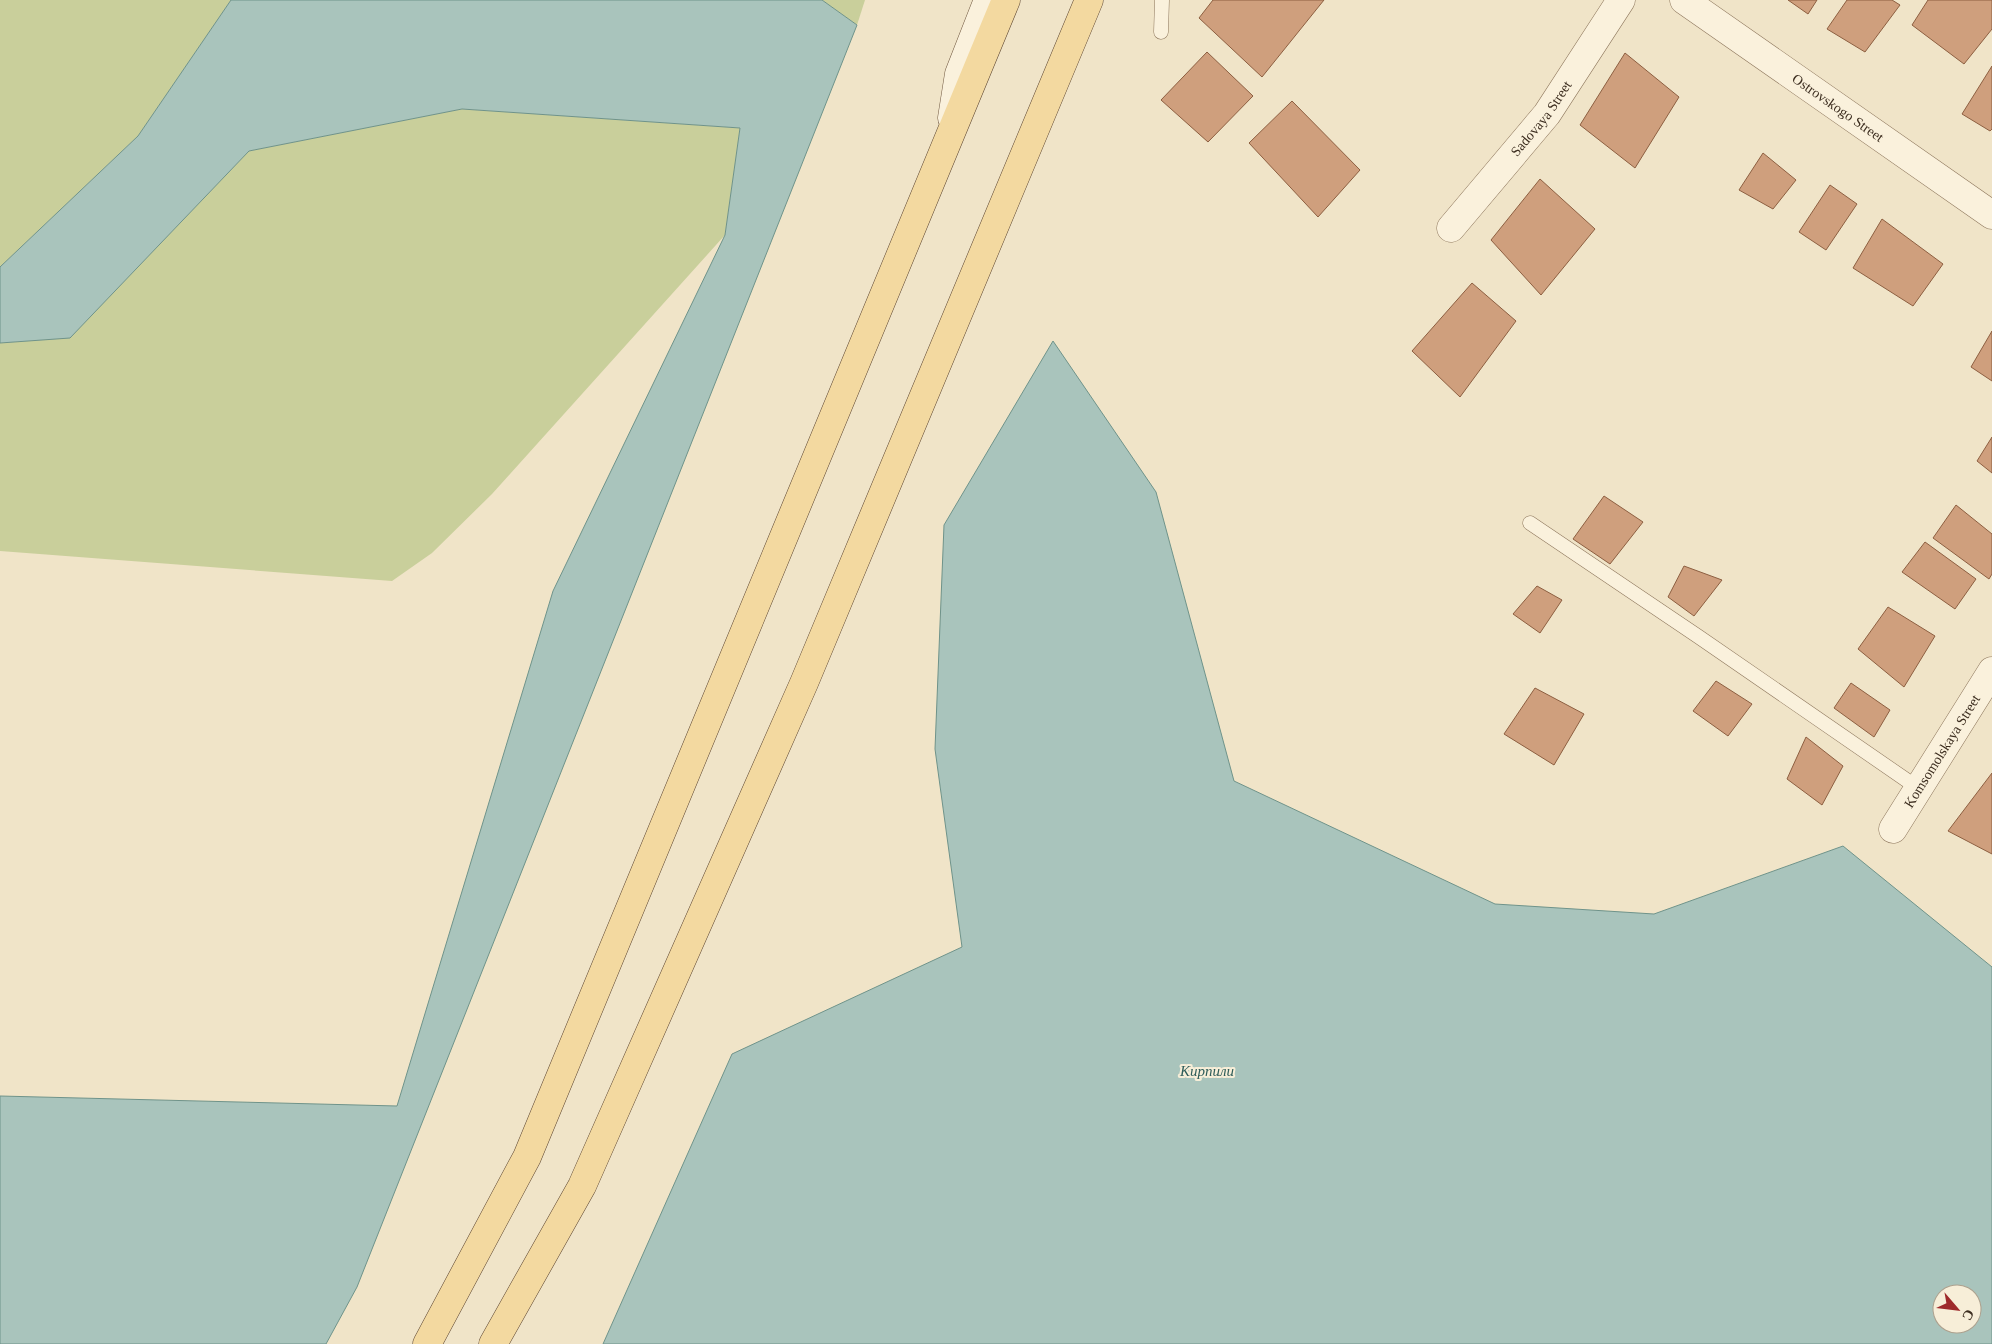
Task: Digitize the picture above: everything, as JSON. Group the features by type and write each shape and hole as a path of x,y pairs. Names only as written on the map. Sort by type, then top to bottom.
{"main road":[{"path":"427,1344 527,1157 1006,0"},
{"path":"493,1344 586,1176 808,674 1089,0"}],"street":[{"path":"948,143 959,74 988,0"},
{"name":"Sadovaya Street","path":"1451,228 1547,114 1621,0"},
{"name":"Ostrovskogo Street","path":"1684,0 1992,215"},
{"name":"Komsomolskaya Street","path":"1893,829 1992,671"}],"lane":[{"path":"1161,32 1162,0"},
{"path":"1530,523 1918,788"}],"green space":[{"path":"0,0 231,0 138,136 0,267"},
{"path":"822,0 865,0 857,25"},
{"path":"462,109 740,128 725,235 492,494 432,553 392,581 0,551 0,343 70,337 249,151"}],"water":[{"path":"231,0 822,0 857,25 357,1287 326,1344 0,1344 0,1096 397,1106 553,591 725,235 740,128 462,109 249,151 70,338 0,343 0,267 138,136"},
{"name":"Кирпили","path":"1053,341 1156,492 1234,781 1495,904 1654,914 1843,846 1992,967 1992,1344 603,1344 732,1054 962,947 935,749 944,525"}],"building":[{"path":"1213,0 1324,0 1262,77 1199,18"},
{"path":"1788,0 1817,0 1808,14"},
{"path":"1847,0 1892,0 1900,5 1865,52 1827,29"},
{"path":"1928,0 1992,0 1992,29 1964,64 1912,25"},
{"path":"1207,52 1253,96 1208,142 1161,100"},
{"path":"1625,53 1679,97 1635,168 1580,125"},
{"path":"1992,66 1992,129 1990,131 1962,114"},
{"path":"1292,101 1360,170 1318,217 1249,143"},
{"path":"1763,153 1796,180 1773,209 1739,190"},
{"path":"1540,179 1595,229 1541,295 1491,240"},
{"path":"1830,185 1857,204 1826,250 1799,232"},
{"path":"1882,219 1943,264 1913,306 1853,268"},
{"path":"1472,283 1516,321 1460,397 1412,351"},
{"path":"1992,331 1992,381 1971,367"},
{"path":"1992,437 1992,473 1977,461"},
{"path":"1604,496 1643,522 1610,564 1573,539"},
{"path":"1956,505 1992,534 1992,574 1989,579 1933,538"},
{"path":"1925,542 1976,579 1955,609 1902,572"},
{"path":"1684,566 1722,580 1694,616 1668,597"},
{"path":"1537,586 1562,600 1540,633 1513,614"},
{"path":"1888,607 1935,636 1904,687 1858,649"},
{"path":"1716,681 1752,704 1728,736 1693,711"},
{"path":"1851,683 1890,710 1874,737 1834,708"},
{"path":"1535,688 1584,714 1554,765 1504,734"},
{"path":"1806,737 1843,766 1822,805 1787,779"},
{"path":"1992,773 1992,854 1948,831"}]}
